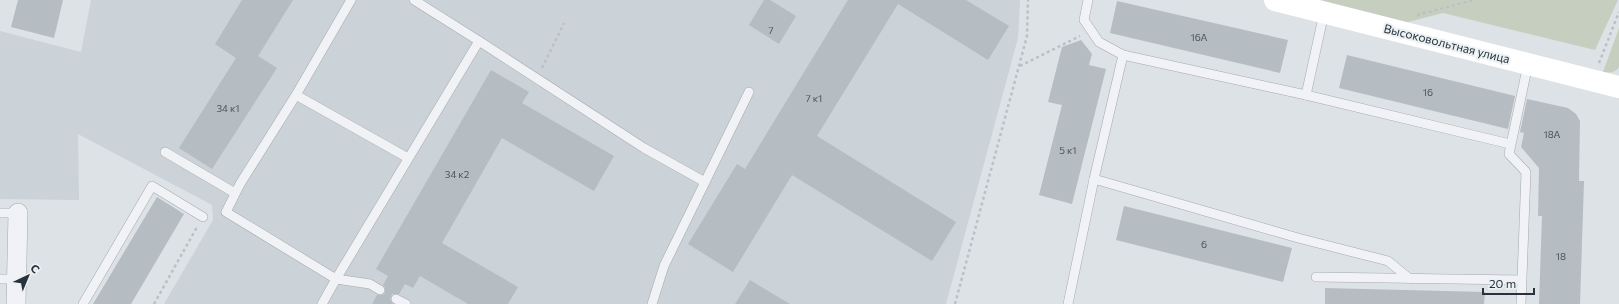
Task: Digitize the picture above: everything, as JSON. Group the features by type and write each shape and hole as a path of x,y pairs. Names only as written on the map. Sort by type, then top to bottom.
{"street":[{"name":"Высоковольтная улица","path":"1275,0 1619,87"},
{"path":"9,213 8,279 16,304"}],"lane":[{"path":"351,0 296,95 235,193 226,212 336,279 370,284 380,290"},
{"path":"414,0 644,148 705,182"},
{"path":"1088,0 1084,20 1099,42 1123,55 1510,144"},
{"path":"1306,96 1324,12"},
{"path":"322,304 479,41"},
{"path":"1068,304 1094,179 1123,55"},
{"path":"1521,304 1526,172 1508,154 1528,64"},
{"path":"652,304 664,266 749,92"},
{"path":"296,95 408,158"},
{"path":"165,152 235,193"},
{"path":"1094,179 1298,238 1388,261 1410,280"},
{"path":"83,304 152,186 203,217"},
{"path":"1316,277 1410,280 1521,280"},
{"path":"396,299 406,304"}],"path":[{"path":"955,304 1027,36 1028,0"},
{"path":"1409,17 1474,0"},
{"path":"1593,80 1619,12"},
{"path":"1019,66 1079,37 1084,20"},
{"path":"536,78 564,23"},
{"path":"154,304 203,217"}],"shaded area":[{"path":"91,0 1020,0 1018,38 946,304 164,304 213,220 212,205 78,134 79,200 0,199 0,31 81,52"}],"green space":[{"path":"1310,0 1618,0 1595,50 1443,13 1404,23"},
{"path":"1619,28 1619,67 1612,72 1603,72"}],"building":[{"path":"18,0 63,0 54,38 11,27"},
{"path":"242,0 293,0 258,56 277,68 212,169 179,148 236,58 215,44"},
{"path":"764,0 770,0 796,16 779,44 749,25"},
{"path":"848,0 966,0 1009,26 988,60 898,4 817,136 956,222 932,261 792,175 733,272 688,244 737,164 745,169"},
{"path":"1117,1 1288,40 1280,73 1110,33"},
{"path":"1081,40 1092,54 1089,65 1106,69 1072,204 1039,195 1062,105 1048,102 1062,47"},
{"path":"1347,55 1515,96 1508,129 1339,88"},
{"path":"491,70 529,92 522,103 614,156 594,191 502,138 442,243 518,287 508,304 468,304 420,276 413,288 405,284 399,294 392,294 390,299 393,304 372,304 377,295 383,295 385,293 385,287 383,285 388,276 376,269"},
{"path":"1527,99 1568,108 1576,114 1580,121 1579,181 1584,181 1580,304 1539,304 1542,216 1538,216 1539,168 1521,147 1524,133 1520,132"},
{"path":"157,197 184,214 131,304 93,304"},
{"path":"1124,206 1292,248 1283,282 1116,240"},
{"path":"750,280 790,304 735,304"},
{"path":"1325,288 1485,292 1484,304 1325,304"}]}
